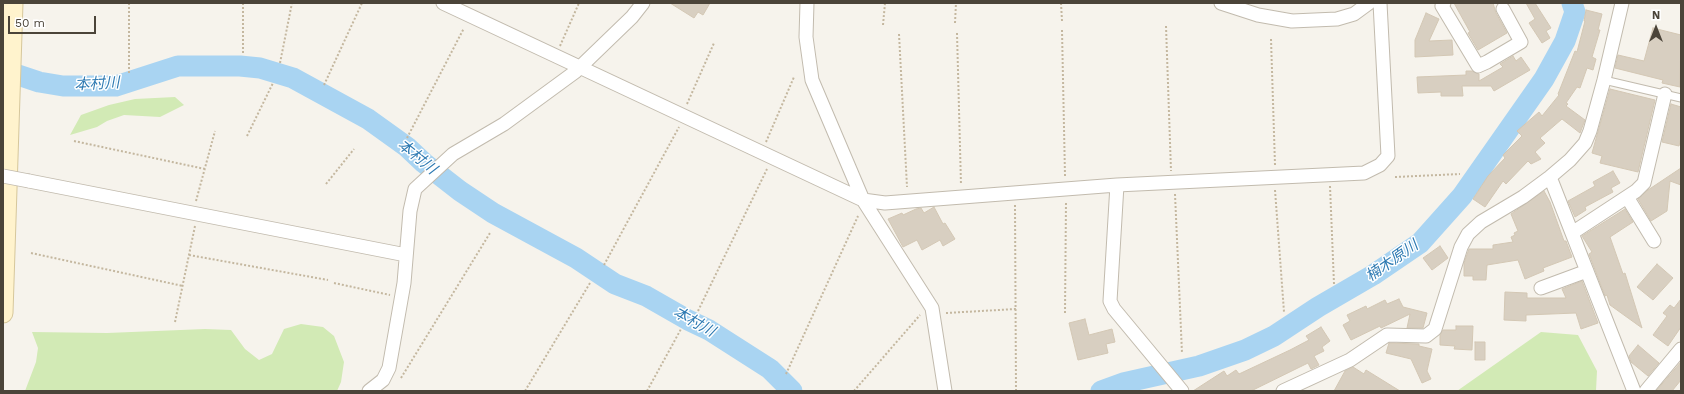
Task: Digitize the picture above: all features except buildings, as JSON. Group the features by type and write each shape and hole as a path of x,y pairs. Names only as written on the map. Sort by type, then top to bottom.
{"street":[{"path":"3,313 13,3"},
{"path":"443,3 863,200 885,203 1117,185 1364,173 1380,165 1388,156 1380,3"},
{"path":"369,391 383,380 389,368 404,283 410,211 414,189 453,154 504,124 580,68 632,17 643,3"},
{"path":"807,3 806,37 812,80 863,200 932,308 945,391"},
{"path":"1221,3 1258,15 1292,21 1337,19 1354,14 1369,3"},
{"path":"1444,3 1442,6 1478,66 1521,42 1503,9"},
{"path":"1283,391 1350,360 1387,335 1426,336 1435,329 1461,247 1468,234 1482,222 1523,197 1550,177 1570,160 1585,143 1604,80 1622,3"},
{"path":"1572,233 1627,198 1644,183 1666,94"},
{"path":"3,176 406,255"},
{"path":"1550,177 1634,391"},
{"path":"1117,185 1110,301 1114,309 1180,388"},
{"path":"1627,198 1654,240"},
{"path":"1540,288 1587,271"},
{"path":"1646,391 1681,349"}],"lane":[{"path":"1604,80 1681,98"}],"path":[{"path":"129,3 129,73"},
{"path":"243,3 243,55"},
{"path":"280,63 292,3"},
{"path":"324,85 362,3"},
{"path":"559,49 579,3"},
{"path":"883,25 885,3"},
{"path":"956,3 956,24"},
{"path":"1061,3 1062,21"},
{"path":"1166,26 1171,176"},
{"path":"407,138 464,28"},
{"path":"1062,30 1065,180"},
{"path":"957,33 961,185"},
{"path":"898,34 907,187"},
{"path":"1271,39 1275,171"},
{"path":"684,111 714,43"},
{"path":"764,148 794,77"},
{"path":"247,136 272,83"},
{"path":"604,265 680,126"},
{"path":"194,207 215,131"},
{"path":"74,141 204,170"},
{"path":"326,184 354,149"},
{"path":"698,311 768,168"},
{"path":"1395,177 1460,174"},
{"path":"1330,185 1334,284"},
{"path":"1275,188 1284,312"},
{"path":"1175,194 1182,353"},
{"path":"1065,313 1066,199"},
{"path":"1015,201 1016,391"},
{"path":"786,374 860,213"},
{"path":"175,322 195,225"},
{"path":"401,378 490,233"},
{"path":"31,253 183,286"},
{"path":"189,255 328,280"},
{"path":"334,283 395,297"},
{"path":"525,391 590,283"},
{"path":"940,313 1016,309"},
{"path":"854,391 924,311"},
{"path":"647,391 681,329"}],"green space":[{"path":"175,97 184,105 160,117 124,115 107,121 97,127 70,135 81,115 109,105 135,99"},
{"path":"301,324 323,327 334,336 344,362 341,382 337,391 25,391 36,362 38,348 32,332 107,333 205,329 231,330 245,349 259,360 272,354 284,329"},
{"path":"1541,332 1578,335 1597,371 1596,391 1457,391"}],"waterway":[{"name":"楠木原川","path":"1101,391 1123,383 1199,366 1245,350 1274,336 1318,307 1373,275 1420,243 1462,196 1544,79 1565,41 1575,12 1572,3"},
{"name":"本村川","path":"3,70 39,82 63,86 116,86 178,66 240,66 260,68 293,78 368,119 407,147 424,163 460,191 493,213 576,258 615,284 646,296 709,330 770,369 792,391"}]}
